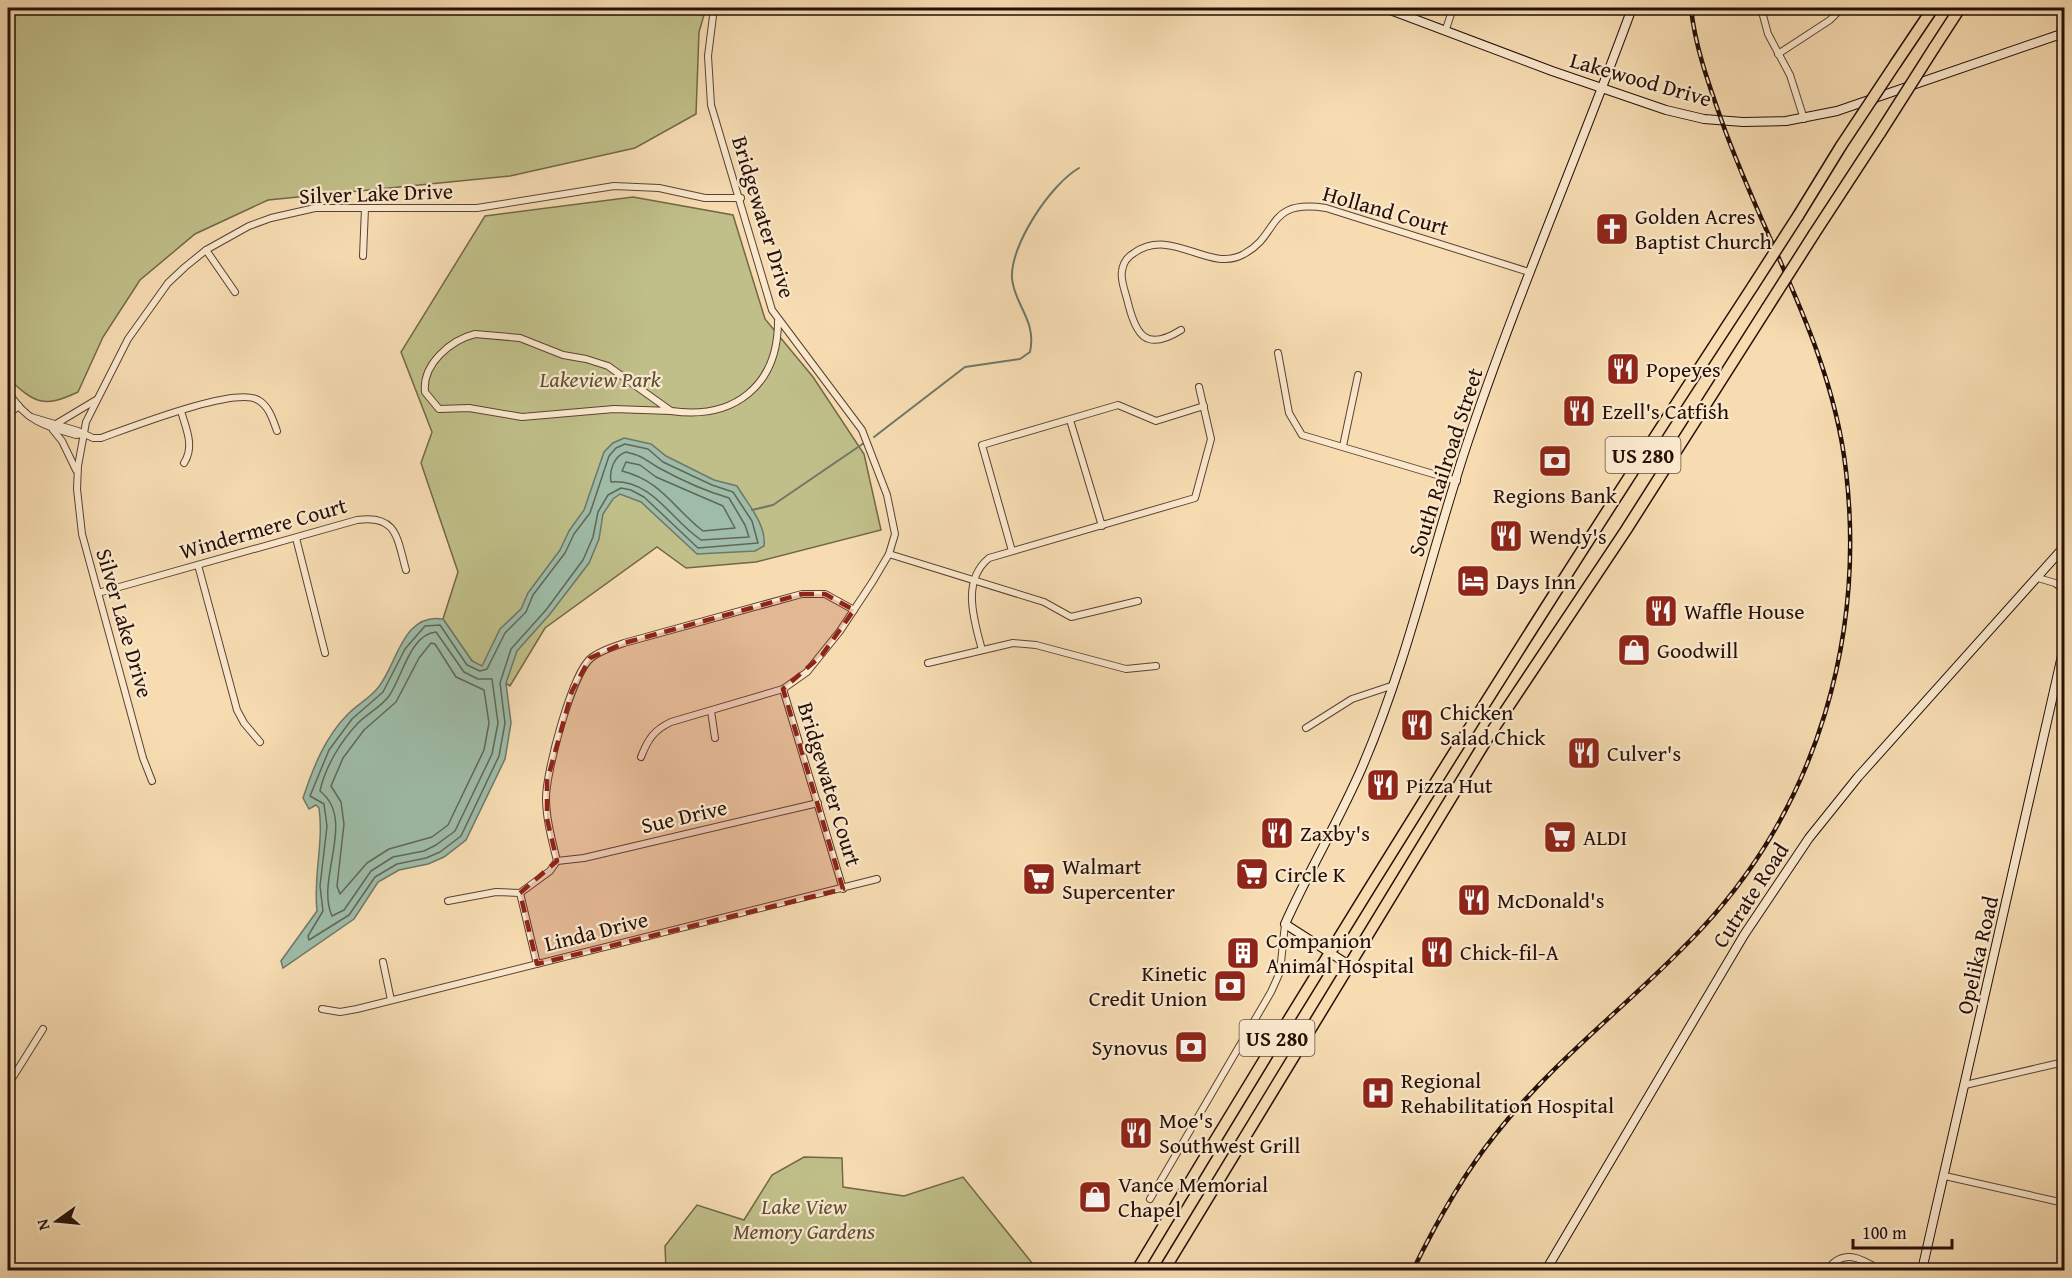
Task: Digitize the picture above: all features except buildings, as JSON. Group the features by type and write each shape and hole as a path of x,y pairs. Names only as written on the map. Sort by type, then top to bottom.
{"highway":[{"name":"US 280","path":"1137,1270 1329,952 1617,494 1841,146 1933,8"},
{"name":"US 280","path":"1164,1270 1490,734 1621,538 1960,8"}],"street":[{"name":"Bridgewater Drive","path":"641,757 648,740 658,728 783,689 807,672 854,610 889,554 895,534 887,495 862,430 778,321 768,297 741,198 711,105 708,57 714,8"},
{"name":"Lakewood Drive","path":"1385,8 1666,110 1704,119 1764,122 1804,119 1869,101 2064,33"},
{"path":"1446,29 1454,8"},
{"name":"South Railroad Street","path":"1150,1199 1276,982 1280,972 1285,924 1363,765 1394,685 1467,443 1529,272 1604,89 1632,8"},
{"path":"1761,8 1768,34 1790,75 1804,119"},
{"path":"1778,54 1830,20 1842,8"},
{"name":"Silver Lake Drive","path":"152,781 143,758 82,534 77,473 83,434 96,400 140,320 168,283 206,250 249,226 293,212 365,208 477,207 614,186 659,188 705,198 741,198"},
{"name":"Holland Court","path":"1181,330 1171,337 1155,340 1147,338 1135,329 1121,277 1125,262 1130,256 1143,248 1162,243 1214,257 1238,257 1252,249 1282,214 1296,207 1326,208 1529,272"},
{"path":"363,256 365,208"},
{"path":"206,250 235,292"},
{"path":"671,411 608,366 498,334 475,334 448,345 424,384 428,398 439,409 447,411 469,408 522,417 614,410 695,413 718,410 740,400 758,386 770,366 778,341 778,321"},
{"path":"1278,353 1283,390 1295,428 1302,435 1457,481"},
{"path":"1343,446 1358,375"},
{"path":"982,650 973,618 971,596 974,581 983,563 989,558 1196,498 1211,447 1199,387"},
{"path":"8,391 31,417 53,427 101,438 233,396 247,396 259,400 268,411 277,431"},
{"path":"53,427 96,400"},
{"path":"1012,551 982,445 1118,405 1156,421 1204,406"},
{"path":"8,414 19,406"},
{"path":"181,411 190,445 190,454 184,463"},
{"path":"1070,420 1102,526"},
{"name":"Silver Lake Drive","path":"53,427 77,473"},
{"name":"Windermere Court","path":"98,593 357,520 381,519 393,529 406,570"},
{"path":"296,538 325,653"},
{"name":"Cutrate Road","path":"1546,1270 1744,935 1809,838 1858,777 2064,547"},
{"path":"889,554 1044,602 1071,617 1138,601"},
{"path":"198,566 237,710 244,723 260,742"},
{"path":"2038,578 2055,583 2064,590"},
{"path":"448,901 496,892 520,893 550,871 558,861 547,819 547,781 572,691 585,664 603,650 802,594 825,594 854,610"},
{"path":"928,663 1013,643 1036,645 1126,669 1156,666"},
{"name":"Opelika Road","path":"1922,1270 2064,647"},
{"path":"1306,728 1352,699 1394,685"},
{"name":"Bridgewater Court","path":"783,689 843,889"},
{"path":"711,711 715,738"},
{"name":"Sue Drive","path":"558,861 584,858 818,803"},
{"name":"Linda Drive","path":"322,1009 340,1012 877,879"},
{"path":"520,893 537,964"},
{"path":"1285,924 1349,965"},
{"path":"383,962 391,1000"},
{"path":"8,1085 43,1029"},
{"path":"1965,1085 2064,1062"},
{"path":"1945,1176 2064,1203"},
{"path":"1827,1270 1835,1261 1849,1256 1863,1260 1880,1270"}],"highlighted area":[{"path":"802,594 825,594 854,610 822,655 783,689 843,889 537,964 520,893 557,861 547,819 547,781 572,691 590,658 624,643"}],"green space":[{"path":"8,8 706,8 699,32 696,114 635,148 510,176 268,200 195,234 140,280 103,337 78,392 57,400 40,401 8,378"},
{"name":"Lakeview Park","path":"633,197 733,215 765,319 813,377 864,454 881,530 756,562 686,568 657,547 545,628 510,686 472,661 443,619 458,572 421,463 432,432 401,352 485,216"},
{"name":"Lake View Memory Gardens","path":"804,1157 842,1158 843,1187 904,1196 963,1177 1032,1263 1047,1270 666,1270 665,1246 697,1205 744,1220 772,1175"}],"water":[{"path":"624,438 651,444 666,456 714,480 737,486 759,522 764,546 755,551 697,554 641,502 620,494 613,499 603,514 599,539 589,563 550,614 517,651 506,683 511,723 505,759 466,840 444,857 428,864 399,870 378,882 354,919 283,968 281,961 317,911 319,808 316,805 309,809 303,798 326,743 348,714 376,690 409,633 418,624 429,619 443,619 472,661 482,666 500,629 521,609 528,593 560,550 569,531 584,510 604,452 613,443"}],"waterway":[{"path":"874,437 965,367 1020,359 1030,352 1030,331 1014,288 1013,264 1034,217 1056,187 1079,168"},
{"path":"752,510 773,505 864,443"}],"railway":[{"path":"1413,1270 1440,1217 1495,1135 1544,1080 1679,952 1744,878 1777,826 1804,771 1825,714 1839,655 1848,594 1850,533 1846,471 1838,425 1811,335 1721,119 1699,50 1691,8"}],"place":[{"name":"Golden Acres Baptist Church","path":"1612,229"},
{"name":"Popeyes","path":"1623,369"},
{"name":"Ezell's Catfish","path":"1579,411"},
{"name":"Regions Bank","path":"1555,461"},
{"name":"Wendy's","path":"1506,536"},
{"name":"Days Inn","path":"1473,581"},
{"name":"Waffle House","path":"1661,611"},
{"name":"Goodwill","path":"1634,650"},
{"name":"Chicken Salad Chick","path":"1417,725"},
{"name":"Culver's","path":"1584,753"},
{"name":"Pizza Hut","path":"1383,785"},
{"name":"Zaxby's","path":"1277,833"},
{"name":"ALDI","path":"1560,837"},
{"name":"Circle K","path":"1252,874"},
{"name":"Walmart Supercenter","path":"1039,879"},
{"name":"McDonald's","path":"1474,900"},
{"name":"Chick-fil-A","path":"1437,952"},
{"name":"Companion Animal Hospital","path":"1243,953"},
{"name":"Kinetic Credit Union","path":"1230,986"},
{"name":"Synovus","path":"1191,1047"},
{"name":"Regional Rehabilitation Hospital","path":"1378,1093"},
{"name":"Moe's Southwest Grill","path":"1136,1133"},
{"name":"Vance Memorial Chapel","path":"1095,1197"}]}
